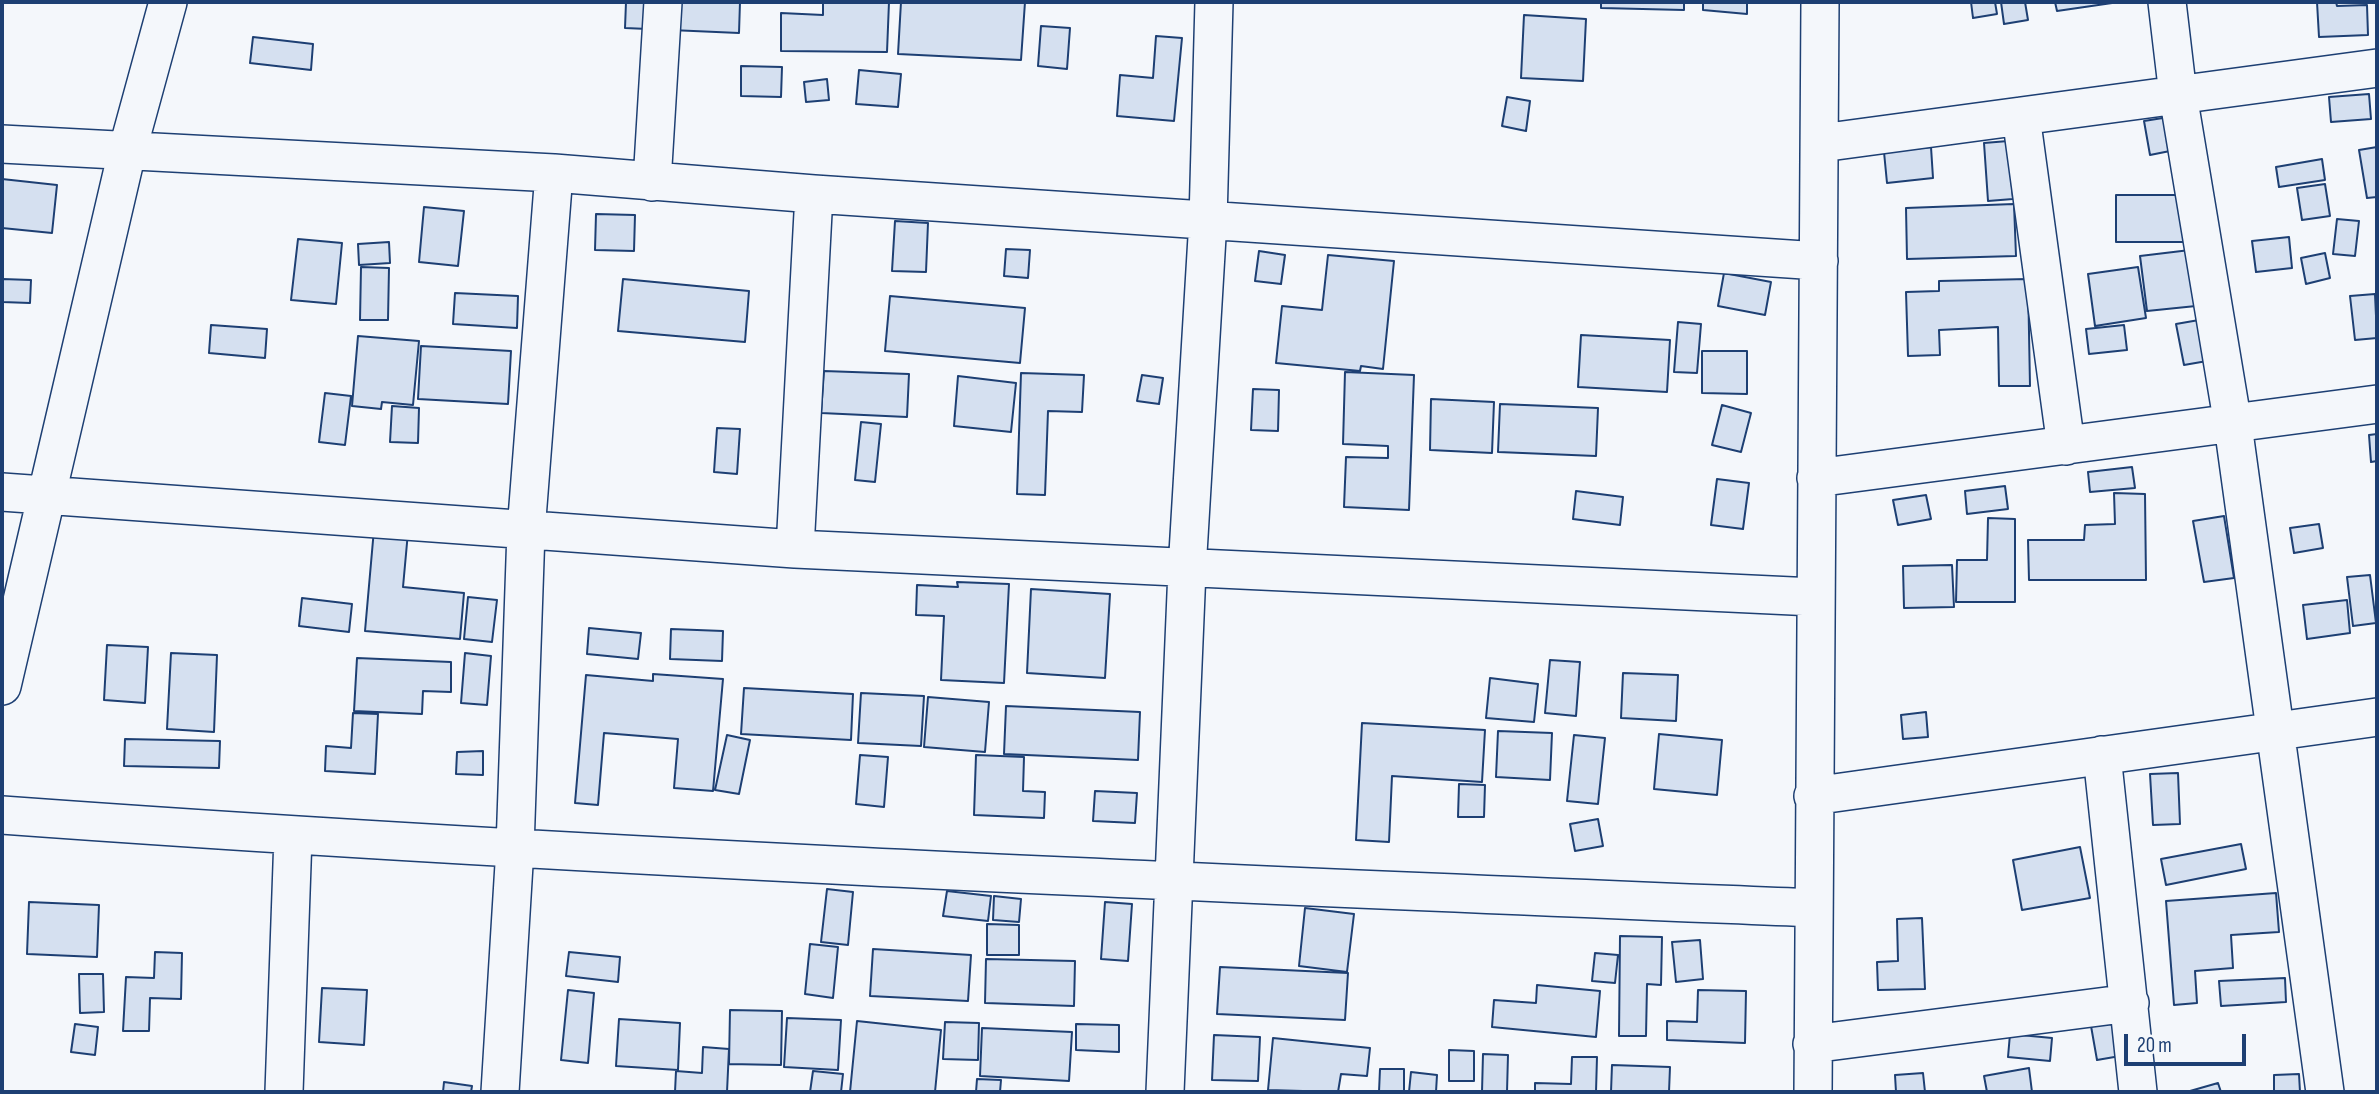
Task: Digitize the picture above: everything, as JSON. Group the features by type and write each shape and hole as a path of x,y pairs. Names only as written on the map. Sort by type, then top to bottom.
{"street":[{"path":"2,686 127,152 168,2"},
{"path":"652,181 663,2"},
{"path":"1165,1092 1187,570 1208,220 1214,2"},
{"path":"1813,1092 1814,597 1821,143 1820,2"},
{"path":"2167,2 2178,95 2233,425 2325,1092"},
{"path":"1821,143 2377,68"},
{"path":"2021,116 2066,446"},
{"path":"2,144 554,173 814,194 1819,261"},
{"path":"500,1092 515,848 526,531 554,173"},
{"path":"795,549 814,194"},
{"path":"1816,478 2377,404"},
{"path":"2,492 795,549 1187,570 1814,597"},
{"path":"1813,796 2377,717"},
{"path":"2102,755 2138,1092"},
{"path":"2,816 293,836 1175,882 1814,908"},
{"path":"284,1092 293,836"},
{"path":"1812,1044 2130,1003"}],"building":[{"path":"626,2 740,2 739,33 625,28"},
{"path":"823,2 889,2 887,52 781,51 781,13 823,15"},
{"path":"901,2 1025,2 1021,60 898,54"},
{"path":"1601,2 1684,2 1684,10 1601,8"},
{"path":"1703,2 1747,2 1747,14 1703,10"},
{"path":"1971,2 1995,2 1997,14 1973,18"},
{"path":"2001,2 2025,2 2028,20 2004,24"},
{"path":"2055,2 2119,2 2057,11"},
{"path":"2317,2 2336,2 2337,6 2367,5 2368,35 2319,37"},
{"path":"1524,15 1586,19 1583,81 1521,78"},
{"path":"1041,26 1070,28 1067,69 1038,66"},
{"path":"1156,36 1182,38 1174,121 1117,116 1120,75 1153,78"},
{"path":"253,37 313,44 311,70 250,63"},
{"path":"741,66 782,67 781,97 741,96"},
{"path":"859,70 901,74 898,107 856,104"},
{"path":"827,79 829,100 806,102 804,82"},
{"path":"2369,94 2371,119 2331,122 2329,97"},
{"path":"1507,97 1530,101 1526,131 1502,126"},
{"path":"2169,117 2175,150 2150,155 2144,121"},
{"path":"2008,141 2013,199 1988,201 1984,143"},
{"path":"1931,147 1933,178 1887,183 1884,152"},
{"path":"2377,147 2377,197 2367,198 2359,150"},
{"path":"2322,159 2325,180 2279,187 2276,167"},
{"path":"2,179 57,185 52,233 2,228"},
{"path":"2325,184 2330,216 2302,220 2297,188"},
{"path":"2116,195 2185,195 2185,242 2116,242"},
{"path":"2014,204 2016,256 1907,259 1906,208"},
{"path":"424,207 464,211 458,266 419,262"},
{"path":"596,214 635,215 634,251 595,250"},
{"path":"2337,219 2359,221 2355,256 2333,254"},
{"path":"895,221 928,223 926,272 892,271"},
{"path":"2289,237 2292,268 2256,272 2252,241"},
{"path":"298,239 342,243 336,304 291,300"},
{"path":"389,242 390,263 359,265 358,244"},
{"path":"1006,249 1030,250 1028,278 1004,276"},
{"path":"2190,250 2196,306 2147,311 2140,256"},
{"path":"1259,251 1285,255 1281,284 1255,281"},
{"path":"2325,253 2330,278 2306,284 2301,258"},
{"path":"1328,255 1394,261 1383,369 1361,366 1360,371 1276,363 1282,306 1322,310"},
{"path":"361,267 389,268 388,320 360,320"},
{"path":"2138,267 2146,318 2095,326 2088,274"},
{"path":"1724,273 1771,282 1765,315 1718,306"},
{"path":"2,279 31,280 30,303 2,302"},
{"path":"623,279 749,291 745,342 618,331"},
{"path":"2028,279 2030,386 1999,386 1998,327 1939,330 1940,355 1908,356 1906,292 1939,291 1939,281"},
{"path":"455,293 518,296 517,328 453,324"},
{"path":"2375,294 2377,338 2355,340 2350,296"},
{"path":"890,296 1025,308 1020,363 885,351"},
{"path":"2199,320 2207,361 2184,365 2176,324"},
{"path":"1678,322 1701,324 1697,373 1674,372"},
{"path":"211,325 267,329 265,358 209,353"},
{"path":"2124,325 2127,350 2089,354 2086,329"},
{"path":"1581,335 1670,340 1667,392 1578,387"},
{"path":"358,336 419,341 413,405 382,402 381,409 352,406"},
{"path":"421,346 511,351 508,404 418,399"},
{"path":"1702,351 1747,351 1747,394 1702,393"},
{"path":"824,371 909,374 907,417 821,413"},
{"path":"1345,372 1414,375 1409,510 1344,507 1346,457 1388,458 1388,446 1343,444"},
{"path":"1021,373 1084,375 1082,412 1048,411 1045,495 1017,494"},
{"path":"1142,375 1163,378 1159,404 1137,401"},
{"path":"958,376 1016,383 1011,432 954,426"},
{"path":"1253,389 1279,390 1278,431 1251,430"},
{"path":"325,393 351,396 345,445 319,442"},
{"path":"1431,399 1494,402 1492,453 1430,450"},
{"path":"1500,404 1598,408 1596,456 1498,452"},
{"path":"1722,405 1751,413 1741,452 1712,445"},
{"path":"392,406 419,408 418,443 390,442"},
{"path":"861,422 881,424 875,482 855,480"},
{"path":"717,428 740,429 737,474 714,472"},
{"path":"2377,434 2377,461 2371,462 2369,435"},
{"path":"2132,467 2135,488 2090,492 2088,472"},
{"path":"1717,479 1749,483 1743,529 1711,525"},
{"path":"2005,486 2008,509 1967,514 1965,491"},
{"path":"1576,491 1623,497 1620,525 1573,519"},
{"path":"2114,493 2145,494 2146,580 2029,580 2028,540 2084,540 2085,525 2115,524"},
{"path":"1926,495 1931,519 1898,525 1893,500"},
{"path":"2224,516 2234,578 2204,582 2193,521"},
{"path":"1988,518 2015,519 2015,602 1956,602 1957,560 1987,560"},
{"path":"2319,524 2323,548 2294,553 2290,528"},
{"path":"374,529 408,532 403,587 464,593 460,639 365,631"},
{"path":"1952,565 1954,607 1904,608 1903,566"},
{"path":"2370,575 2376,623 2353,626 2347,577"},
{"path":"957,582 1009,584 1004,683 941,680 944,616 916,615 917,585 958,587"},
{"path":"1031,589 1110,594 1105,678 1027,673"},
{"path":"468,597 497,600 492,642 464,639"},
{"path":"302,598 352,604 349,632 299,626"},
{"path":"2347,600 2350,633 2307,639 2303,605"},
{"path":"589,628 641,633 638,659 587,654"},
{"path":"671,629 723,631 722,661 670,659"},
{"path":"107,645 148,647 145,703 104,700"},
{"path":"171,653 217,655 214,732 167,729"},
{"path":"465,653 491,656 487,705 461,703"},
{"path":"357,658 451,662 451,692 423,691 422,714 354,711"},
{"path":"1550,660 1580,662 1576,716 1545,713"},
{"path":"1623,673 1678,675 1676,721 1621,718"},
{"path":"653,674 723,679 713,791 674,788 678,739 604,733 598,805 575,803 586,675 653,681"},
{"path":"1490,678 1538,684 1534,722 1486,718"},
{"path":"744,688 853,694 851,740 741,734"},
{"path":"861,693 924,696 921,746 858,743"},
{"path":"928,697 989,702 985,752 924,747"},
{"path":"1006,706 1140,712 1138,760 1004,754"},
{"path":"1926,712 1928,737 1903,739 1901,715"},
{"path":"353,713 378,714 375,774 325,771 326,746 351,748"},
{"path":"1362,723 1485,730 1482,782 1392,776 1389,842 1356,840"},
{"path":"1498,731 1552,733 1550,780 1496,777"},
{"path":"1659,734 1722,740 1717,795 1654,789"},
{"path":"727,735 750,740 739,794 715,790"},
{"path":"1574,735 1605,738 1598,804 1567,801"},
{"path":"125,739 220,741 219,768 124,766"},
{"path":"483,751 483,775 456,774 457,752"},
{"path":"860,755 888,757 884,807 856,804"},
{"path":"976,755 1024,757 1023,791 1045,792 1044,818 974,815"},
{"path":"2178,773 2180,824 2153,825 2150,774"},
{"path":"1459,784 1485,785 1484,817 1458,817"},
{"path":"1095,791 1137,793 1135,823 1093,821"},
{"path":"1598,819 1603,846 1575,851 1570,824"},
{"path":"2241,844 2246,869 2166,885 2161,859"},
{"path":"2080,847 2090,898 2022,910 2013,860"},
{"path":"827,889 853,892 848,945 821,942"},
{"path":"947,891 991,896 988,921 943,916"},
{"path":"2276,893 2279,932 2231,935 2233,968 2195,971 2197,1003 2174,1005 2166,901"},
{"path":"994,896 1021,899 1019,922 993,920"},
{"path":"29,902 99,905 97,957 27,954"},
{"path":"1105,902 1132,904 1128,961 1101,959"},
{"path":"1305,908 1354,914 1347,972 1299,966"},
{"path":"1922,918 1925,989 1878,990 1877,962 1898,961 1897,919"},
{"path":"987,924 1019,925 1019,955 987,955"},
{"path":"1620,936 1662,937 1661,985 1647,984 1646,1036 1619,1036"},
{"path":"1700,940 1703,979 1676,982 1672,942"},
{"path":"810,944 838,947 833,998 805,994"},
{"path":"873,949 971,955 968,1001 870,996"},
{"path":"155,952 182,953 181,999 150,998 149,1031 123,1031 126,977 154,978"},
{"path":"569,952 620,957 618,982 566,976"},
{"path":"1595,953 1618,955 1615,983 1592,981"},
{"path":"986,959 1075,961 1074,1006 985,1003"},
{"path":"1220,967 1348,973 1345,1020 1217,1014"},
{"path":"79,974 103,974 104,1012 80,1013"},
{"path":"2285,978 2286,1002 2221,1006 2219,981"},
{"path":"1537,985 1600,991 1596,1037 1492,1027 1494,1000 1536,1003"},
{"path":"322,988 367,990 364,1045 319,1042"},
{"path":"568,990 594,993 588,1063 561,1060"},
{"path":"1698,990 1746,991 1745,1043 1667,1040 1667,1021 1697,1022"},
{"path":"730,1010 782,1011 781,1065 729,1064"},
{"path":"787,1018 841,1020 838,1070 784,1067"},
{"path":"619,1019 680,1023 678,1070 616,1066"},
{"path":"857,1021 941,1030 935,1092 850,1092"},
{"path":"2120,1021 2126,1055 2097,1060 2091,1026"},
{"path":"945,1022 979,1023 978,1060 943,1059"},
{"path":"75,1024 98,1027 95,1055 71,1052"},
{"path":"1076,1024 1119,1025 1119,1052 1076,1050"},
{"path":"982,1028 1072,1032 1069,1081 980,1076"},
{"path":"2010,1034 2052,1038 2050,1061 2008,1057"},
{"path":"1214,1035 1260,1037 1258,1081 1212,1080"},
{"path":"1273,1038 1370,1048 1367,1076 1341,1074 1338,1092 1268,1090"},
{"path":"703,1047 729,1049 727,1092 675,1092 676,1071 702,1073"},
{"path":"1449,1050 1474,1051 1474,1081 1449,1081"},
{"path":"1483,1054 1508,1055 1507,1092 1482,1092"},
{"path":"1572,1057 1597,1057 1596,1092 1535,1092 1535,1083 1571,1084"},
{"path":"1612,1065 1670,1067 1669,1092 1611,1092"},
{"path":"2029,1068 2032,1092 1987,1092 1984,1076"},
{"path":"1380,1069 1404,1069 1404,1092 1379,1092"},
{"path":"813,1071 843,1074 841,1092 810,1092"},
{"path":"1411,1072 1437,1075 1436,1092 1409,1092"},
{"path":"1923,1073 1925,1092 1896,1092 1895,1075"},
{"path":"2299,1074 2300,1092 2274,1092 2274,1075"},
{"path":"977,1079 1001,1080 1000,1092 976,1092"},
{"path":"444,1082 472,1086 471,1092 443,1092"},
{"path":"2218,1083 2221,1092 2190,1092 2190,1091"}]}
